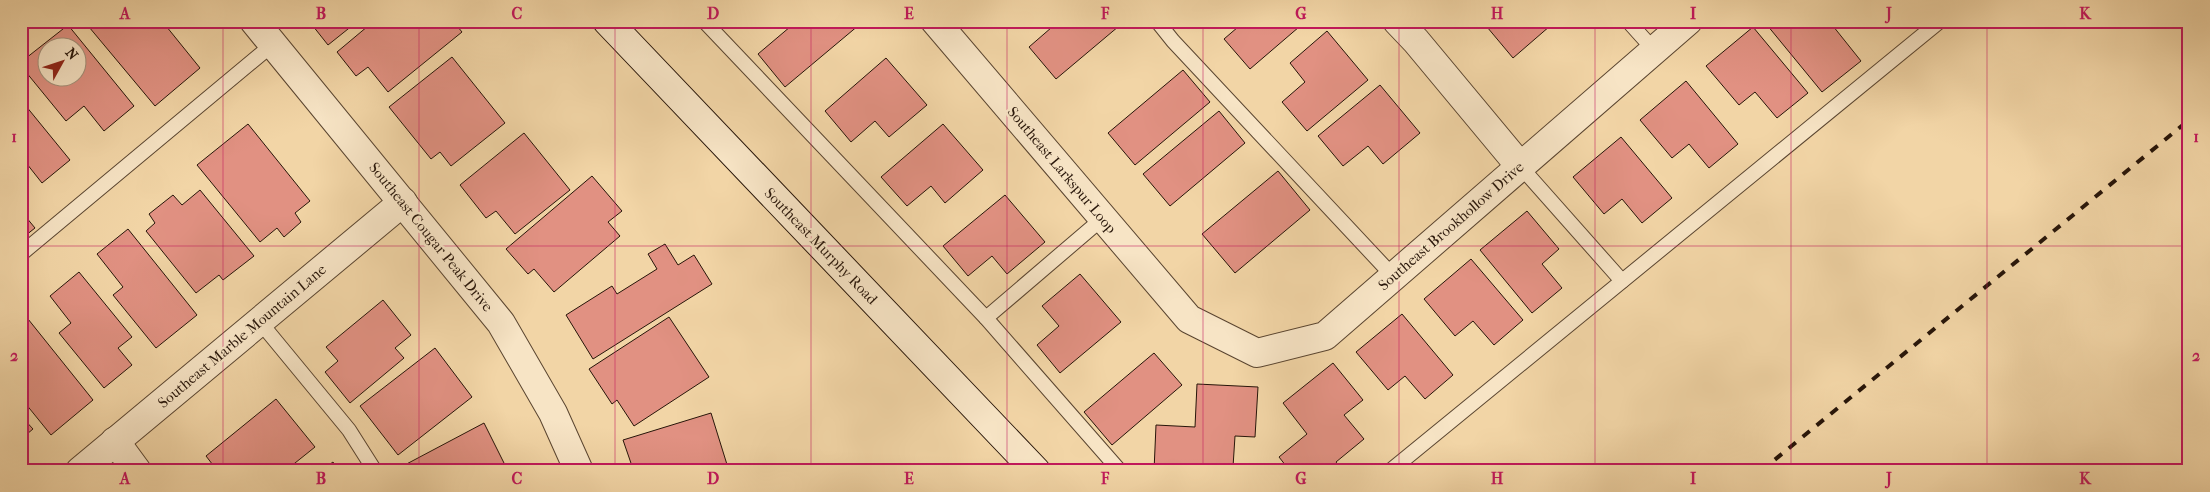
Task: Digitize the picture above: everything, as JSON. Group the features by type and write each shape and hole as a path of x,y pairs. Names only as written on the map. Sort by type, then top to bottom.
{"street":[{"name":"Southeast Cougar Peak Drive","path":"254,21 501,323 553,413 579,471"},
{"name":"Southeast Murphy Road","path":"607,21 1036,471"},
{"name":"Southeast Larkspur Loop","path":"935,21 1189,319"},
{"path":"1397,21 1416,41 1520,166"},
{"name":"Southeast Brookhollow Drive","path":"1189,319 1257,353 1325,336 1688,21"},
{"name":"Southeast Marble Mountain Lane","path":"80,471 403,202"},
{"path":"115,441 137,471"}],"lane":[{"path":"704,21 986,318 1120,471"},
{"path":"1156,21 1172,41 1393,276"},
{"path":"1628,21 1654,50"},
{"path":"1390,471 1940,21"},
{"path":"21,254 273,44"},
{"path":"1520,166 1622,281"},
{"path":"986,318 1103,218"},
{"path":"260,322 349,430 375,471"}],"building":[{"path":"84,21 162,21 200,68 155,106"},
{"path":"309,21 358,21 328,45"},
{"path":"374,21 453,21 462,32 388,92 368,67 356,76 337,52"},
{"path":"797,21 856,21 859,25 785,87 758,54"},
{"path":"1059,21 1125,21 1056,79 1029,47"},
{"path":"1245,21 1306,21 1250,69 1224,39"},
{"path":"1482,21 1547,21 1550,26 1513,58"},
{"path":"1772,21 1829,21 1861,61 1822,92 1767,25"},
{"path":"68,25 79,38 51,38"},
{"path":"1753,27 1808,93 1777,118 1755,92 1739,105 1706,66"},
{"path":"1327,31 1368,80 1307,131 1282,102 1305,82 1290,63"},
{"path":"38,49 38,87 21,66 21,62"},
{"path":"88,50 134,106 104,131 84,106 66,121 39,88 88,88"},
{"path":"452,57 505,123 451,166 440,152 431,159 389,107"},
{"path":"886,58 927,105 889,137 875,121 851,142 825,111"},
{"path":"1183,70 1210,102 1135,165 1108,133"},
{"path":"1686,81 1738,144 1709,168 1689,144 1672,158 1640,120"},
{"path":"1380,85 1420,133 1383,164 1368,146 1343,166 1318,136"},
{"path":"21,100 70,160 42,183 23,159 21,160"},
{"path":"1219,111 1245,143 1170,206 1143,174"},
{"path":"248,124 310,201 295,213 301,222 284,237 277,228 260,242 197,165"},
{"path":"943,124 983,170 945,203 931,186 907,206 881,177"},
{"path":"524,133 570,190 515,234 496,211 486,218 460,185"},
{"path":"1621,137 1672,198 1642,223 1622,199 1604,214 1573,177"},
{"path":"1278,171 1310,210 1235,273 1202,234"},
{"path":"592,176 622,211 608,222 620,236 554,292 534,269 528,274 506,249"},
{"path":"200,190 254,256 223,280 219,275 196,293 146,231 155,223 149,214 173,195 182,205"},
{"path":"1005,195 1045,242 1007,274 992,256 968,276 943,246"},
{"path":"21,211 35,228 21,239"},
{"path":"1527,211 1559,249 1542,264 1562,288 1532,313 1480,250"},
{"path":"128,229 197,315 156,348 113,295 123,287 97,254"},
{"path":"665,244 678,265 694,255 712,284 593,359 566,315 612,286 617,294 657,269 648,254"},
{"path":"1471,259 1523,320 1494,345 1473,321 1455,336 1424,299"},
{"path":"79,272 132,337 118,348 132,365 104,388 59,333 71,323 50,296"},
{"path":"1080,274 1121,322 1060,373 1037,345 1059,326 1042,306"},
{"path":"383,300 411,335 395,348 404,358 350,403 325,372 338,361 326,347"},
{"path":"24,314 93,400 51,435 21,398 21,317"},
{"path":"1402,314 1453,375 1425,399 1405,376 1388,390 1356,352"},
{"path":"669,317 709,377 634,426 617,400 612,404 589,369"},
{"path":"435,348 472,397 398,455 360,406"},
{"path":"1154,353 1182,385 1112,445 1084,412"},
{"path":"1333,363 1363,400 1344,415 1364,439 1336,462 1343,471 1290,471 1279,457 1307,434 1283,403"},
{"path":"1197,384 1258,387 1255,437 1235,436 1233,467 1198,465 1198,471 1154,471 1156,425 1195,427"},
{"path":"276,399 315,447 285,471 214,471 216,469 206,456"},
{"path":"711,413 729,471 652,471 650,464 633,469 623,440"},
{"path":"21,416 33,429 21,439"},
{"path":"484,423 508,471 400,471 399,468"},
{"path":"333,462 339,471 320,471"}],"railway":[{"path":"1761,471 2189,120"}]}
